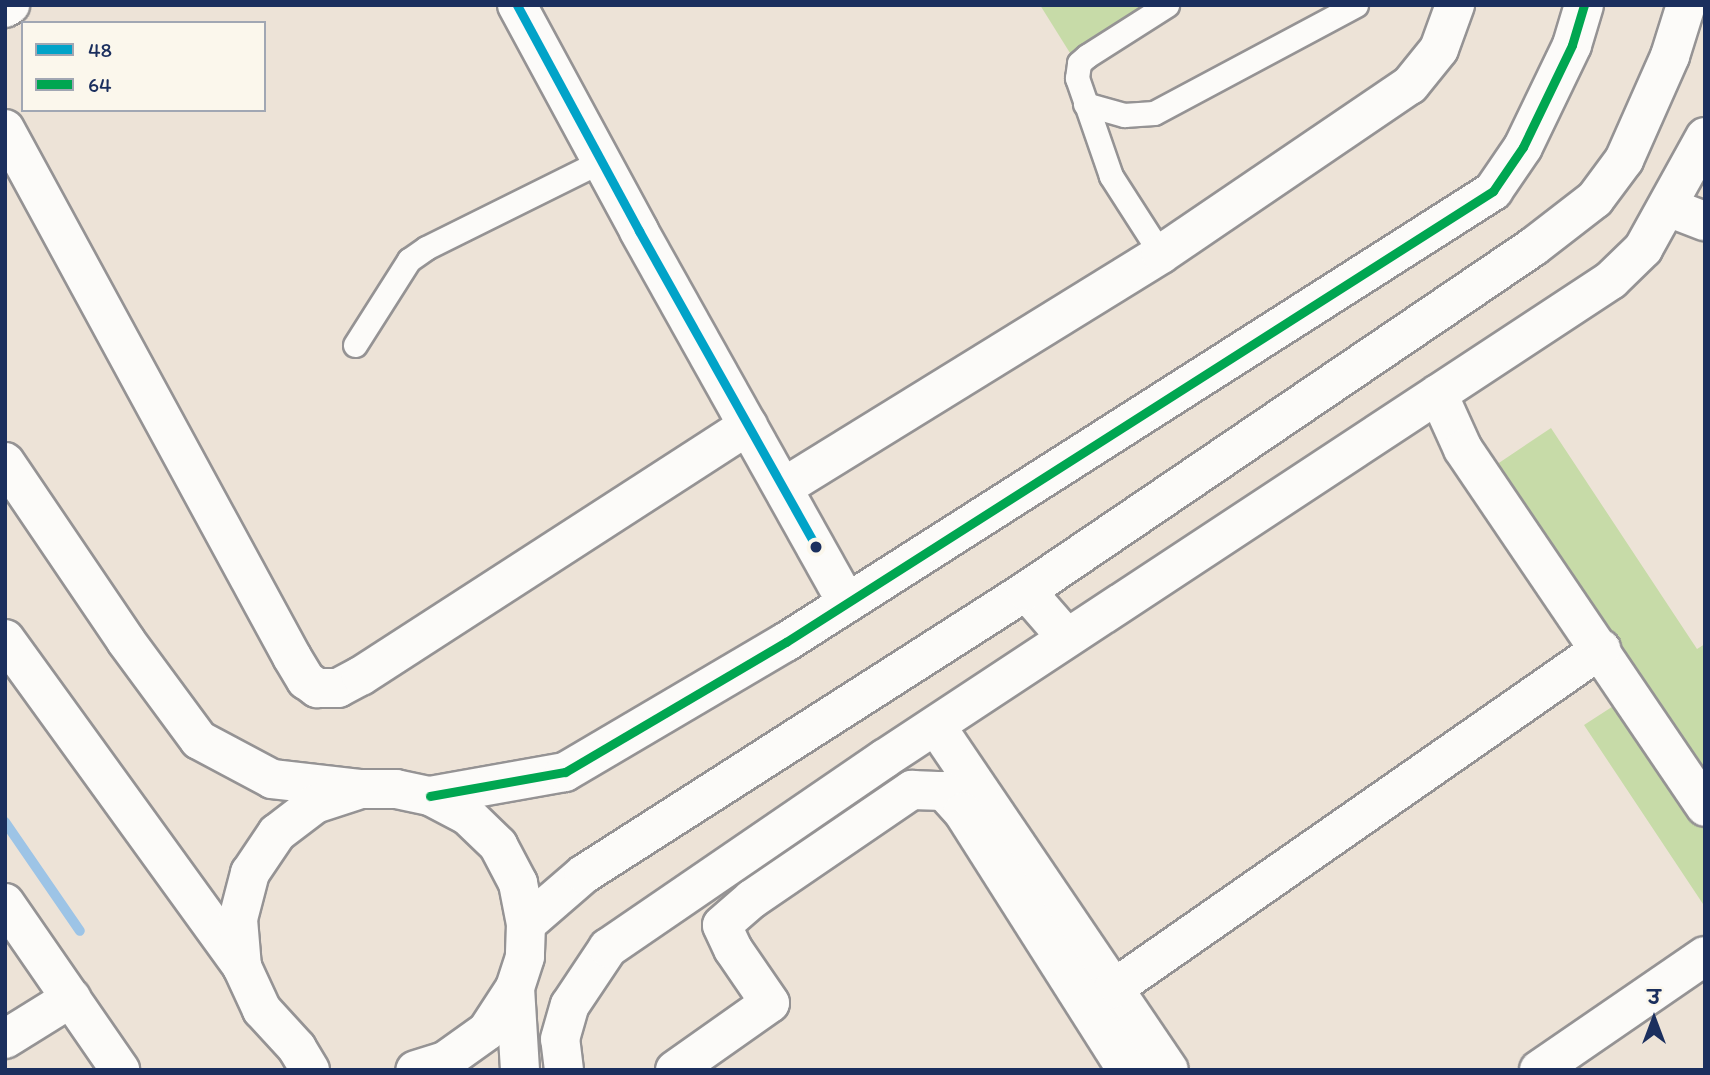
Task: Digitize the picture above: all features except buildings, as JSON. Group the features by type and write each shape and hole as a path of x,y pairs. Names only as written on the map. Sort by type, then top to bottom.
{"street":[{"path":"517,5 847,603"},
{"path":"783,487 1161,254 1410,85 1439,50 1455,5"},
{"path":"430,796 565,772 847,603 1493,191 1524,147 1572,45 1584,5"},
{"path":"527,924 584,874 1026,591 1533,247 1595,199 1624,160 1670,56 1686,5"},
{"path":"5,129 292,657 306,680 317,688 338,688 361,676 748,426"},
{"path":"564,1070 560,1039 570,1005 608,948 1067,638 1611,280 1643,249 1705,137"},
{"path":"1668,207 1705,220"},
{"path":"1438,394 1463,449 1601,649 1705,807"},
{"path":"5,463 126,641 200,740 272,779 361,789 396,789 430,796 468,816 498,845 518,883 527,924 525,957 515,988 486,1031 445,1062 415,1070"},
{"path":"1026,591 1067,638"},
{"path":"5,639 242,967 262,1010 303,1059 342,1070"},
{"path":"1113,989 1601,649"},
{"path":"936,726 1169,1070"},
{"path":"242,967 238,919 250,873 276,833 315,804 361,789"},
{"path":"675,1070 770,1003 733,949 722,925 752,899 912,790 944,791 964,812 1127,1070"},
{"path":"5,903 120,1070"},
{"path":"1539,1070 1705,956"},
{"path":"515,988 520,1070"},
{"path":"5,1039 71,998"}],"lane":[{"path":"1161,254 1111,176 1077,78 1079,63 1167,5"},
{"path":"1085,104 1124,115 1154,113 1356,5"},
{"path":"355,345 410,260 426,248 601,161"}],"green space":[{"path":"1040,5 1149,5 1070,53"},
{"path":"1551,428 1697,649 1705,644 1705,907 1584,725 1618,703 1472,481"}],"waterway":[{"path":"5,822 80,931"}],"transit line":[{"name":"48","path":"517,5 639,231 816,547"},
{"name":"64","path":"430,796 565,772 786,642 1493,191 1523,147 1572,45 1584,5"}]}
